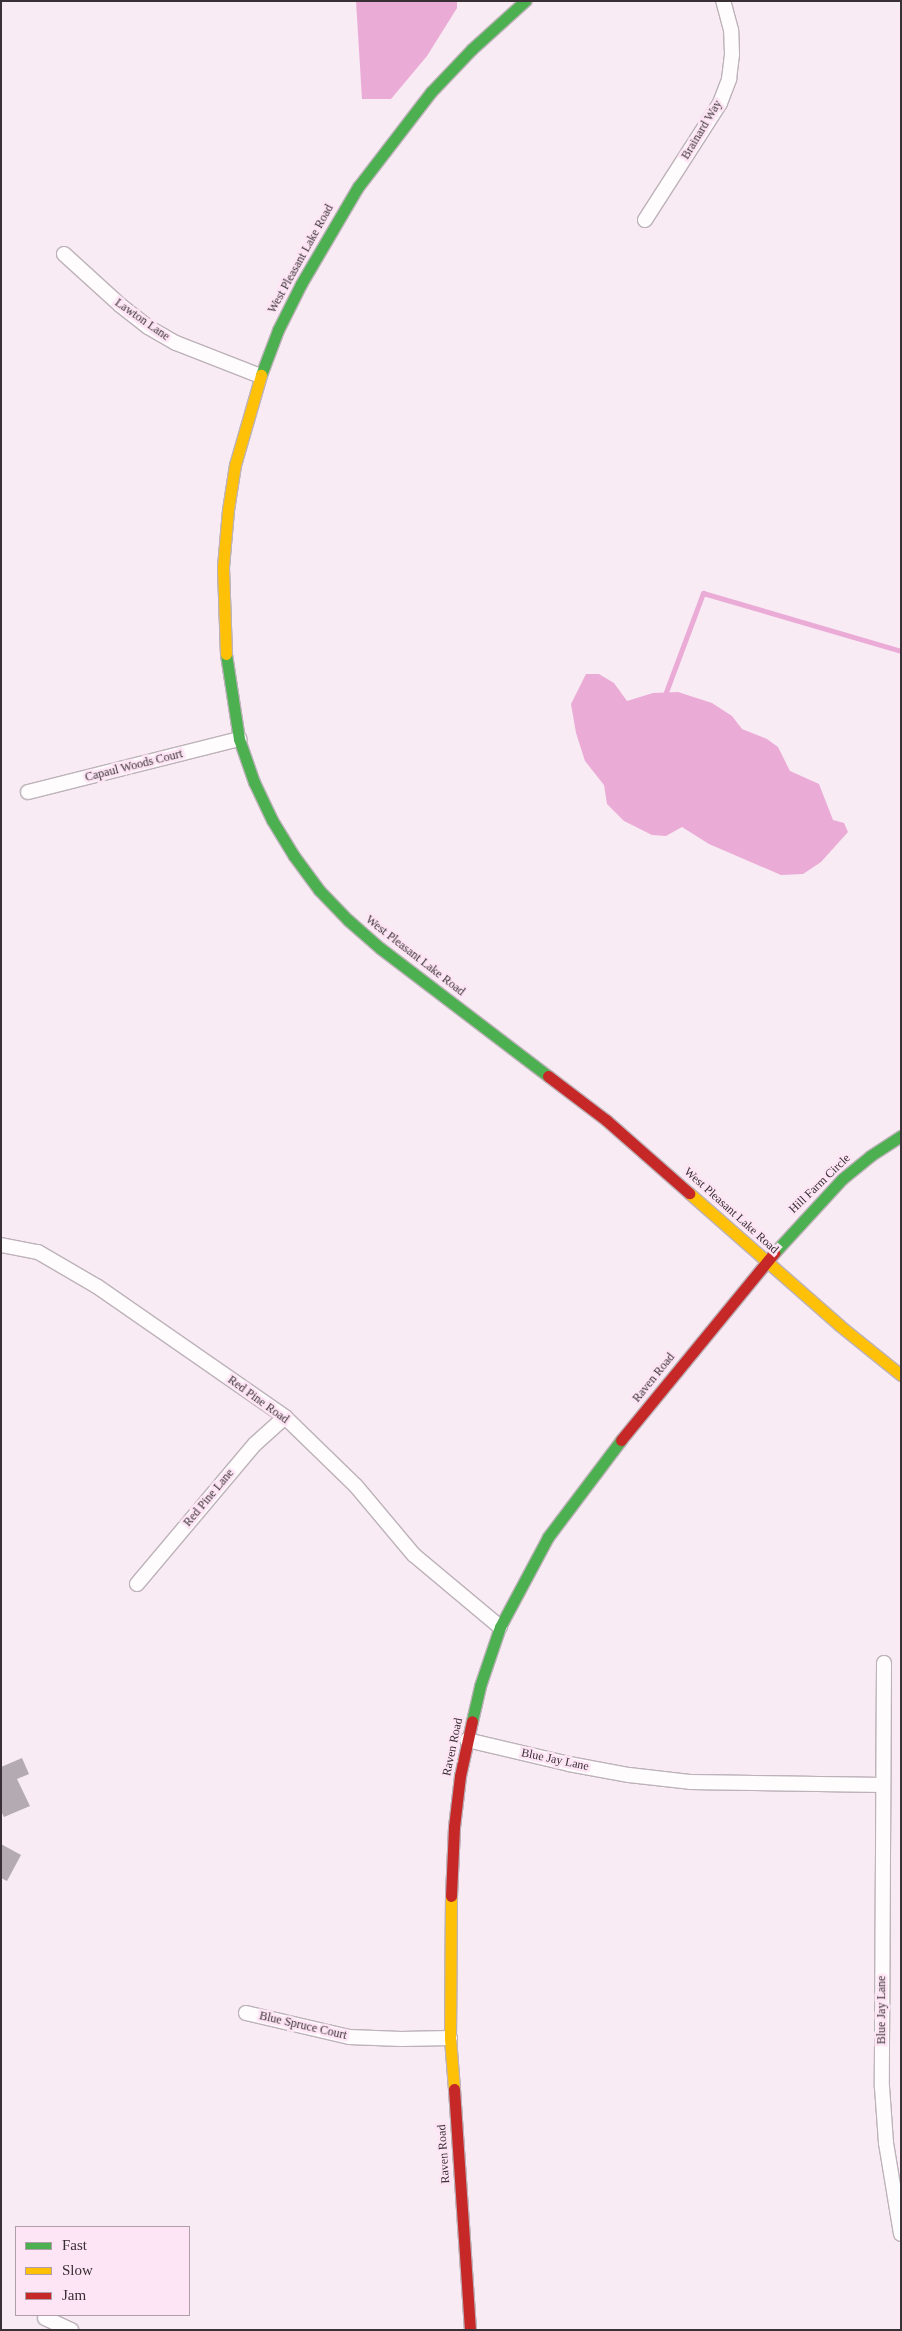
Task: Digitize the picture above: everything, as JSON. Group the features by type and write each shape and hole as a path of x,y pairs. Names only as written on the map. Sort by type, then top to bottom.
{"street":[{"name":"West Pleasant Lake Road","path":"526,1 472,49 431,92 358,187 300,284 278,330 260,376 235,465 228,510 223,567 226,666 239,739 254,782 272,820 299,863 319,890 348,920 380,948 606,1120 862,1345 901,1376"},
{"name":"Brainard Way","path":"645,220 720,103 728,79 732,54 731,30 723,1"},
{"name":"Lawton Lane","path":"64,254 120,306 148,327 192,350 260,376"},
{"name":"Capaul Woods Court","path":"28,792 239,739"},
{"name":"Hill Farm Circle","path":"767,1261 842,1179 870,1156 901,1136"},
{"name":"Red Pine Road","path":"1,1245 38,1252 98,1287 285,1417 356,1486 414,1555 500,1627"},
{"name":"Raven Road","path":"470,2330 450,2038 454,1827 467,1740 480,1686 500,1627 548,1537 615,1447 767,1261"},
{"name":"Red Pine Lane","path":"137,1584 255,1444 285,1417"},
{"name":"Blue Jay Lane","path":"884,1663 882,2086 886,2143 901,2234"},
{"name":"Blue Jay Lane","path":"467,1740 569,1764 629,1775 690,1782 883,1785"},
{"name":"Blue Spruce Court","path":"246,2013 349,2037 450,2038"},
{"path":"45,2318 71,2330"}],"shaded area":[{"path":"356,1 457,1 457,8 427,56 391,99 362,99"},
{"path":"586,674 599,674 614,683 627,701 653,693 678,692 712,703 732,716 742,729 767,739 778,747 790,771 819,784 833,820 844,823 848,832 821,862 803,874 781,875 709,844 682,827 666,836 652,835 624,821 607,804 604,785 585,761 576,733 571,704"}],"building":[{"path":"22,1758 29,1774 17,1779 30,1806 4,1817 1,1811 1,1767"},
{"path":"1,1844 21,1855 7,1881 1,1878"}],"waterway":[{"path":"666,692 703,593 901,651"}],"traffic: fast":[{"path":"261,375 278,330 301,284 358,187 431,92 472,49 525,1"},
{"path":"226,654 239,739 254,782 272,820 294,856 319,890 348,920 380,948 548,1076"},
{"path":"774,1253 842,1179 870,1156 901,1136"},
{"path":"472,1721 480,1686 500,1627 548,1537 621,1440"}],"traffic: slow":[{"path":"226,654 223,567 228,510 235,465 261,375"},
{"path":"689,1193 839,1325 901,1375"},
{"path":"451,1896 450,2038 454,2089"}],"traffic: jam":[{"path":"548,1076 606,1120 689,1193"},
{"path":"621,1440 774,1253"},
{"path":"451,1896 454,1827 460,1776 472,1721"},
{"path":"454,2089 470,2330"}]}
